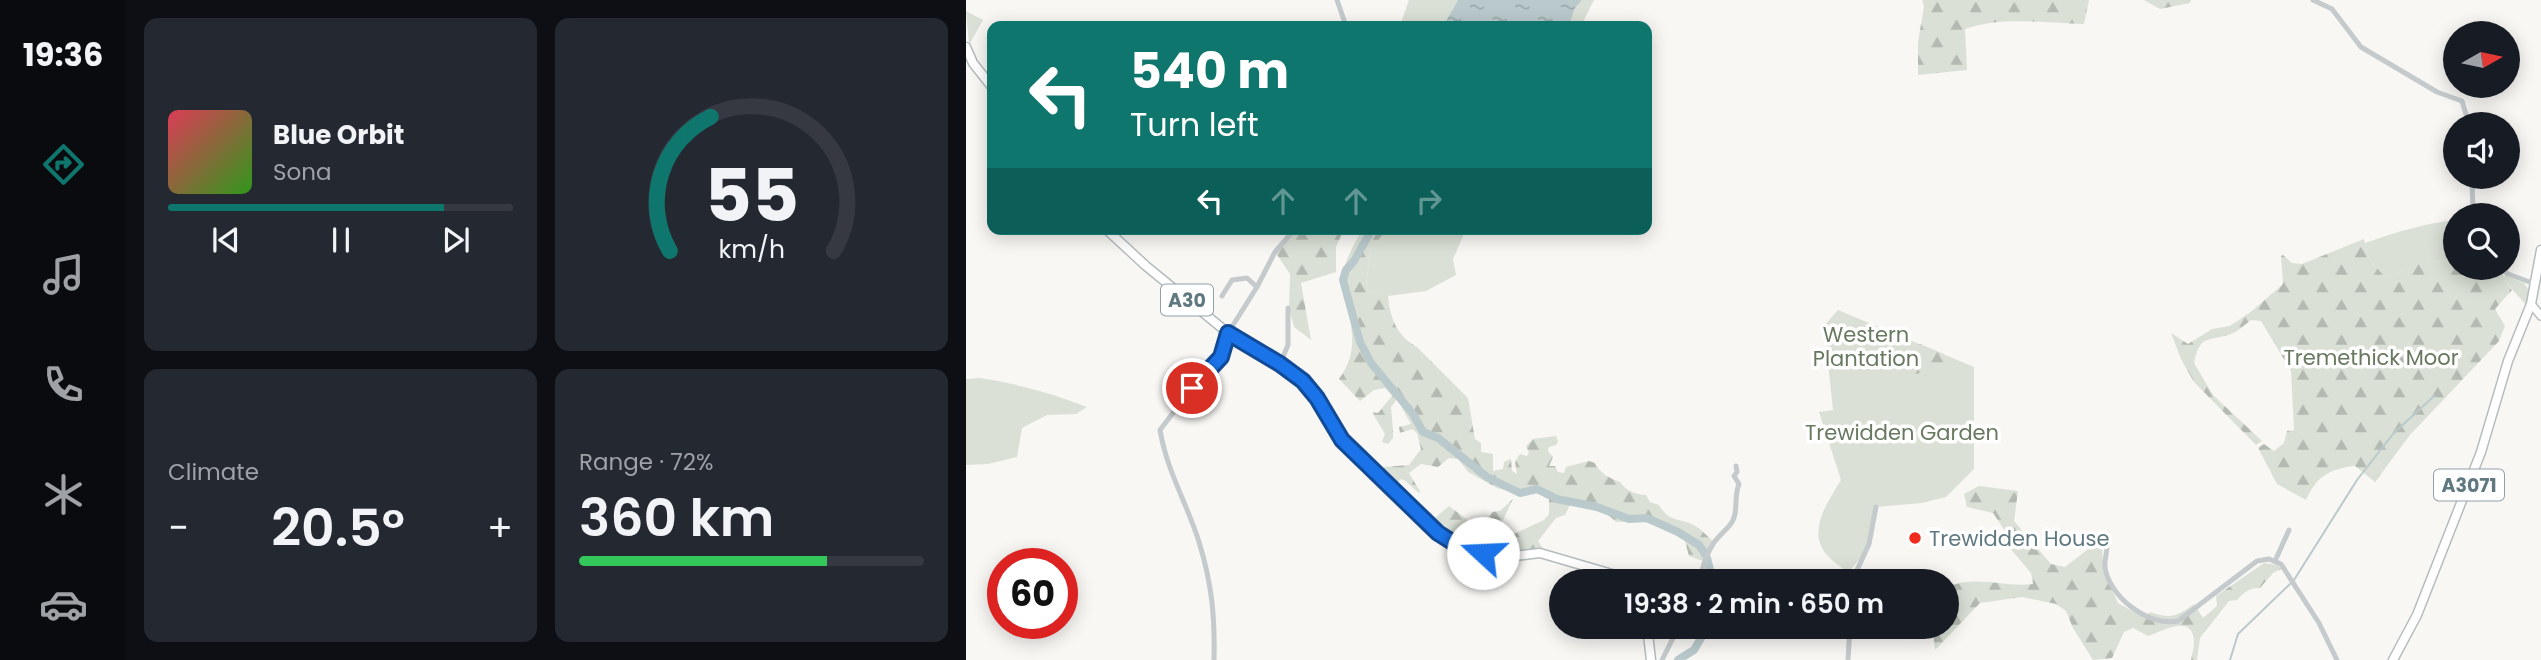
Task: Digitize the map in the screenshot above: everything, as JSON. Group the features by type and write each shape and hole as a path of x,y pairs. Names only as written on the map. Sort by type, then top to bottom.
{"main road":[{"path":"966,47 973,63 987,81"},
{"name":"A30","path":"1112,235 1228,333 1303,381 1354,452 1438,533 1457,545 1506,557 1540,553 1598,569"},
{"name":"A3071","path":"2393,660 2417,615 2471,479 2508,361 2531,304 2541,250"},
{"path":"1649,639 1651,660"}],"street":[{"path":"1337,0 1344,21"},
{"path":"2313,0 2332,9 2361,47 2437,92 2462,101 2465,112"},
{"path":"1214,660 1213,598 1199,541 1164,456 1160,430 1192,388 1221,357 1228,333 1258,287 1275,252 1290,235"},
{"path":"1222,296 1232,280 1247,278 1258,287"},
{"path":"2520,278 2535,284"},
{"path":"2531,304 2541,316"},
{"path":"1280,364 1288,345 1288,308"},
{"path":"1701,569 1714,543 1733,522 1736,510 1734,497 1739,484 1734,475 1737,472 1736,466"},
{"path":"1858,569 1869,544 1876,507"},
{"path":"2275,561 2289,530"},
{"path":"2106,546 2105,566 2115,592 2125,604 2167,623 2178,621 2257,561 2275,561 2281,564 2319,623 2337,660"},
{"path":"1662,660 1672,639"},
{"path":"1848,660 1849,639"}],"green space":[{"path":"1409,0 1458,0 1446,21 1402,21"},
{"path":"1582,0 1594,0 1584,21 1571,21 1575,8"},
{"path":"1922,0 2089,0 2084,24 2008,21 1965,29 1967,70 1918,75 1918,42 1924,6"},
{"path":"2144,0 2191,0 2190,3 2160,9"},
{"path":"966,11 983,20 969,45"},
{"path":"2443,221 2443,261 2431,262 2421,254 2405,270 2386,278 2369,259 2365,243"},
{"path":"1290,235 1341,235 1336,247 1336,272 1301,283 1311,340 1294,327 1289,308 1290,274 1275,252"},
{"path":"1359,235 1382,235 1370,251 1366,287 1371,294 1381,290 1388,296 1393,319 1400,332 1468,398 1475,439 1481,443 1481,452 1493,454 1493,471 1503,469 1504,462 1511,459 1512,471 1517,474 1515,462 1520,454 1527,456 1529,453 1526,446 1533,439 1556,436 1556,445 1549,447 1548,451 1553,457 1549,466 1555,466 1558,472 1564,473 1566,467 1589,461 1595,463 1602,473 1620,482 1628,490 1646,495 1650,502 1659,505 1671,518 1691,524 1703,532 1714,542 1703,561 1689,556 1683,534 1644,522 1616,522 1601,511 1576,505 1570,505 1565,515 1556,518 1538,541 1544,550 1497,552 1470,547 1430,522 1449,506 1480,529 1492,512 1500,511 1513,499 1496,535 1507,537 1544,520 1549,514 1549,498 1534,492 1520,494 1497,488 1468,472 1458,459 1449,458 1438,467 1421,464 1409,473 1421,493 1401,479 1392,487 1372,468 1409,465 1421,449 1417,433 1412,429 1400,433 1399,427 1411,424 1397,399 1391,407 1393,438 1388,444 1382,442 1385,434 1372,412 1378,413 1392,396 1385,388 1374,390 1360,401 1339,379 1347,366 1352,339 1345,285 1346,261"},
{"path":"1382,235 1464,235 1453,259 1456,275 1426,291 1388,296 1381,290 1371,294 1366,287 1370,251"},
{"name":"Tremethick Moor","path":"2364,239 2369,259 2386,278 2405,270 2421,253 2431,262 2443,261 2443,280 2504,280 2512,290 2495,309 2505,326 2499,341 2410,435 2375,482 2355,466 2338,469 2319,479 2306,500 2277,484 2258,448 2264,444 2274,451 2284,443 2287,431 2294,430 2291,371 2261,321 2251,320 2234,333 2206,340 2199,347 2194,363 2213,395 2262,441 2256,445 2194,382 2171,333 2188,344 2212,329 2230,326 2283,284 2281,256 2292,263 2302,264"},
{"path":"2504,280 2524,283 2528,289 2527,306"},
{"name":"Trewidden Garden","path":"1838,310 1974,367 1974,469 1946,497 1922,503 1876,507 1866,551 1851,569 1843,569 1827,555 1818,536 1821,517 1841,480 1819,412 1833,410 1824,326"},
{"path":"1920,344 1944,354 1944,369 1940,378 1925,372 1915,374 1907,369 1907,353"},
{"path":"980,378 1061,397 1087,407 1076,414 1047,415 1022,428 1017,457 988,464 966,465 966,379"},
{"path":"1979,486 2018,491 2014,521 2051,564 2065,567 2096,543 2102,542 2103,570 2118,603 2144,618 2150,612 2173,616 2194,604 2203,618 2217,606 2216,596 2264,563 2278,565 2281,569 2273,573 2260,588 2244,593 2237,600 2229,601 2200,638 2197,660 2191,660 2193,634 2189,628 2177,626 2148,636 2133,628 2124,632 2112,658 2093,660 2066,611 2056,604 2022,597 1980,603 1959,625 1959,584 2033,584 2031,573 2004,541 2005,531 1993,513 1967,507 1964,494"},
{"path":"1934,639 1946,639 1935,650"}],"water":[{"path":"1458,0 1582,0 1575,8 1571,21 1446,21"}],"waterway":[{"path":"1369,235 1346,270 1343,280 1360,342 1371,363 1413,414 1423,432 1438,438 1487,477 1520,493 1537,489 1557,499 1597,507 1629,519 1647,518 1699,545 1705,554"},
{"path":"2294,580 2357,480 2393,434 2434,396"},
{"path":"1707,558 1710,569"},
{"path":"2230,660 2238,634 2290,584"},
{"path":"1678,660 1694,650 1700,639"}],"place":[{"name":"Trewidden House","path":"1915,538"}],"route":[{"path":"1192,388 1221,357 1228,333 1303,381 1317,398 1342,440 1438,533 1457,545 1483,553"}],"park label":[{"name":"Western Plantation","path":"1866,346"}]}
